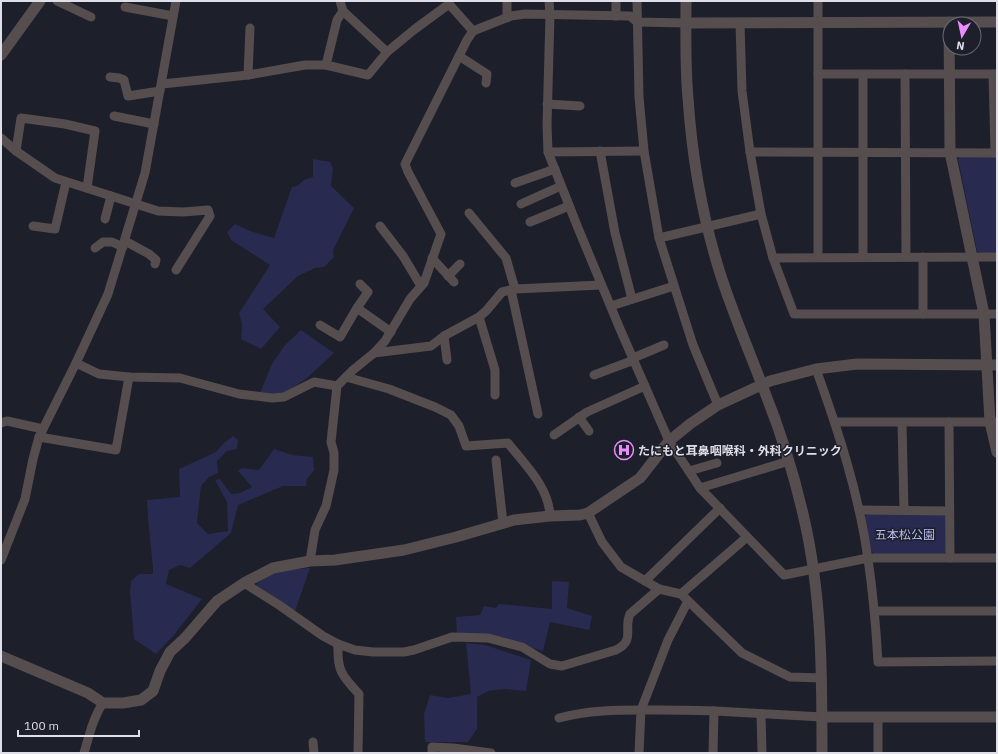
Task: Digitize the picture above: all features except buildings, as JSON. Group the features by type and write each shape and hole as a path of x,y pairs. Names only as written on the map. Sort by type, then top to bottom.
{"street":[{"path":"1,55 40,1"},
{"path":"57,1 91,17"},
{"path":"1,560 26,499 32,459 41,433 108,294 124,244 145,173 176,1"},
{"path":"340,1 343,11 387,52"},
{"path":"507,1 507,18"},
{"path":"549,1 550,15 547,104 548,152 601,285 669,441 700,488 784,575 868,558 997,558"},
{"path":"616,1 616,16"},
{"path":"636,1 639,97 644,151 659,238 693,345 718,405"},
{"path":"686,1 688,96 698,184 707,226 732,309 762,384 789,461 803,514 814,568 820,629 822,678 822,753"},
{"path":"818,1 818,257"},
{"path":"110,77 124,80 128,96 161,87 305,65 326,65 368,75 387,52 449,4 473,31"},
{"path":"125,7 173,16"},
{"path":"326,65 337,20 343,11"},
{"path":"310,561 315,530 326,506 334,470 334,453 331,442 337,386 374,353 391,332 410,299 421,286 429,271 441,234 405,164 467,40 473,31 507,18 525,14 630,16 636,22 686,23 942,22"},
{"path":"982,22 997,22"},
{"path":"740,23 742,91 750,152 761,214 773,258 794,314 997,314"},
{"path":"248,74 250,28"},
{"path":"459,56 487,74 486,83"},
{"path":"950,56 950,152 984,314 992,365 994,422 997,452"},
{"path":"750,152 996,153 995,74 818,74"},
{"path":"905,74 906,257"},
{"path":"863,75 863,257"},
{"path":"547,104 580,106"},
{"path":"114,116 154,124"},
{"path":"16,151 21,118 65,124 95,131 87,188"},
{"path":"1,138 16,151 55,178 66,182 158,211 183,212 208,210 210,216 176,270"},
{"path":"600,151 615,234 632,299"},
{"path":"548,152 644,151"},
{"path":"515,183 555,169"},
{"path":"33,226 56,230 66,182"},
{"path":"521,204 561,186"},
{"path":"105,219 111,196"},
{"path":"530,222 569,206"},
{"path":"469,213 506,258 538,414"},
{"path":"659,238 761,214"},
{"path":"380,226 404,256 421,286"},
{"path":"95,248 103,242 124,244 149,254 156,260 155,264"},
{"path":"922,257 923,314"},
{"path":"773,258 997,257"},
{"path":"432,258 451,279 460,264"},
{"path":"320,325 340,337 368,292 360,284"},
{"path":"374,353 431,346 444,336 479,317 502,292 513,290 601,285"},
{"path":"611,306 674,286"},
{"path":"357,308 391,332"},
{"path":"479,317 495,370 495,395"},
{"path":"444,336 447,360"},
{"path":"594,376 664,345"},
{"path":"76,363 99,374 180,378 239,394 272,398 284,397 314,382 337,386"},
{"path":"1,656 88,693 103,703 123,703 141,700 153,691 160,671 170,652 185,638 217,601 244,583 273,568 310,561 335,560 404,550 514,520 550,516 580,515 588,513 640,478 669,441 718,405 762,384 816,369 857,364 992,365"},
{"path":"816,369 835,422 859,510 868,558 875,611 878,662 997,661"},
{"path":"1,422 7,421 41,433 116,450 129,376"},
{"path":"346,377 389,389 451,415 459,426 466,446 508,443 543,488 550,504 550,516"},
{"path":"554,435 587,412 645,386"},
{"path":"579,417 589,431"},
{"path":"835,422 994,422"},
{"path":"949,422 950,558"},
{"path":"902,423 904,510"},
{"path":"496,460 503,523"},
{"path":"700,488 789,461"},
{"path":"689,471 717,463"},
{"path":"645,581 720,508"},
{"path":"859,510 949,511"},
{"path":"588,513 602,542 621,567 659,589 681,594 742,653 790,677 822,678"},
{"path":"681,594 747,537"},
{"path":"244,583 279,605 323,636 338,644 355,650 367,652 404,652 452,637 488,638 522,647 550,664 562,666 623,647 627,642 629,632 627,619 630,614 659,589"},
{"path":"639,753 641,710 668,640 688,600"},
{"path":"875,611 997,611"},
{"path":"338,644 337,655 341,674 359,694 358,753"},
{"path":"84,753 90,732 98,711 103,703"},
{"path":"559,718 576,713 641,710 714,711 822,717 997,717"},
{"path":"713,753 714,711"},
{"path":"761,714 762,753"},
{"path":"878,717 878,753"},
{"path":"313,742 314,753"},
{"path":"432,753 432,747 491,753"}],"green space":[{"path":"960,156 997,156 997,253 980,253 977,251 958,159"},
{"path":"313,159 330,162 333,168 331,186 354,208 333,250 334,257 324,267 315,268 298,276 263,309 280,327 261,349 241,339 242,324 239,313 270,265 231,240 227,232 235,224 250,231 274,238 292,187 297,186 304,180 313,177"},
{"path":"301,330 334,353 308,377 285,393 260,393 272,364 285,345"},
{"path":"233,436 238,440 237,449 227,451 217,461 218,473 209,477 201,486 197,523 208,534 228,531 227,502 215,480 220,479 231,494 240,493 252,487 238,471 242,468 259,470 274,449 292,455 313,457 314,470 307,479 306,486 283,486 238,505 231,533 190,568 180,565 169,570 166,584 202,599 174,635 156,654 134,639 130,592 131,581 139,574 153,574 147,500 180,497 179,469 216,452"},
{"name":"五本松公園","path":"868,514 943,514 946,517 946,552 943,554 874,554 871,550 864,517"},
{"path":"310,568 295,611 256,585 274,573"},
{"path":"552,581 569,582 567,608 592,616 589,630 550,622 543,651 488,636 457,635 456,617 480,615 484,606 496,608 499,604 552,609"},
{"path":"466,643 485,645 531,660 526,691 504,689 488,691 477,697 477,729 468,742 425,742 424,714 430,695 448,698 471,694"}],"place":[{"name":"たにもと耳鼻咽喉科・外科クリニック","path":"624,450"}]}
